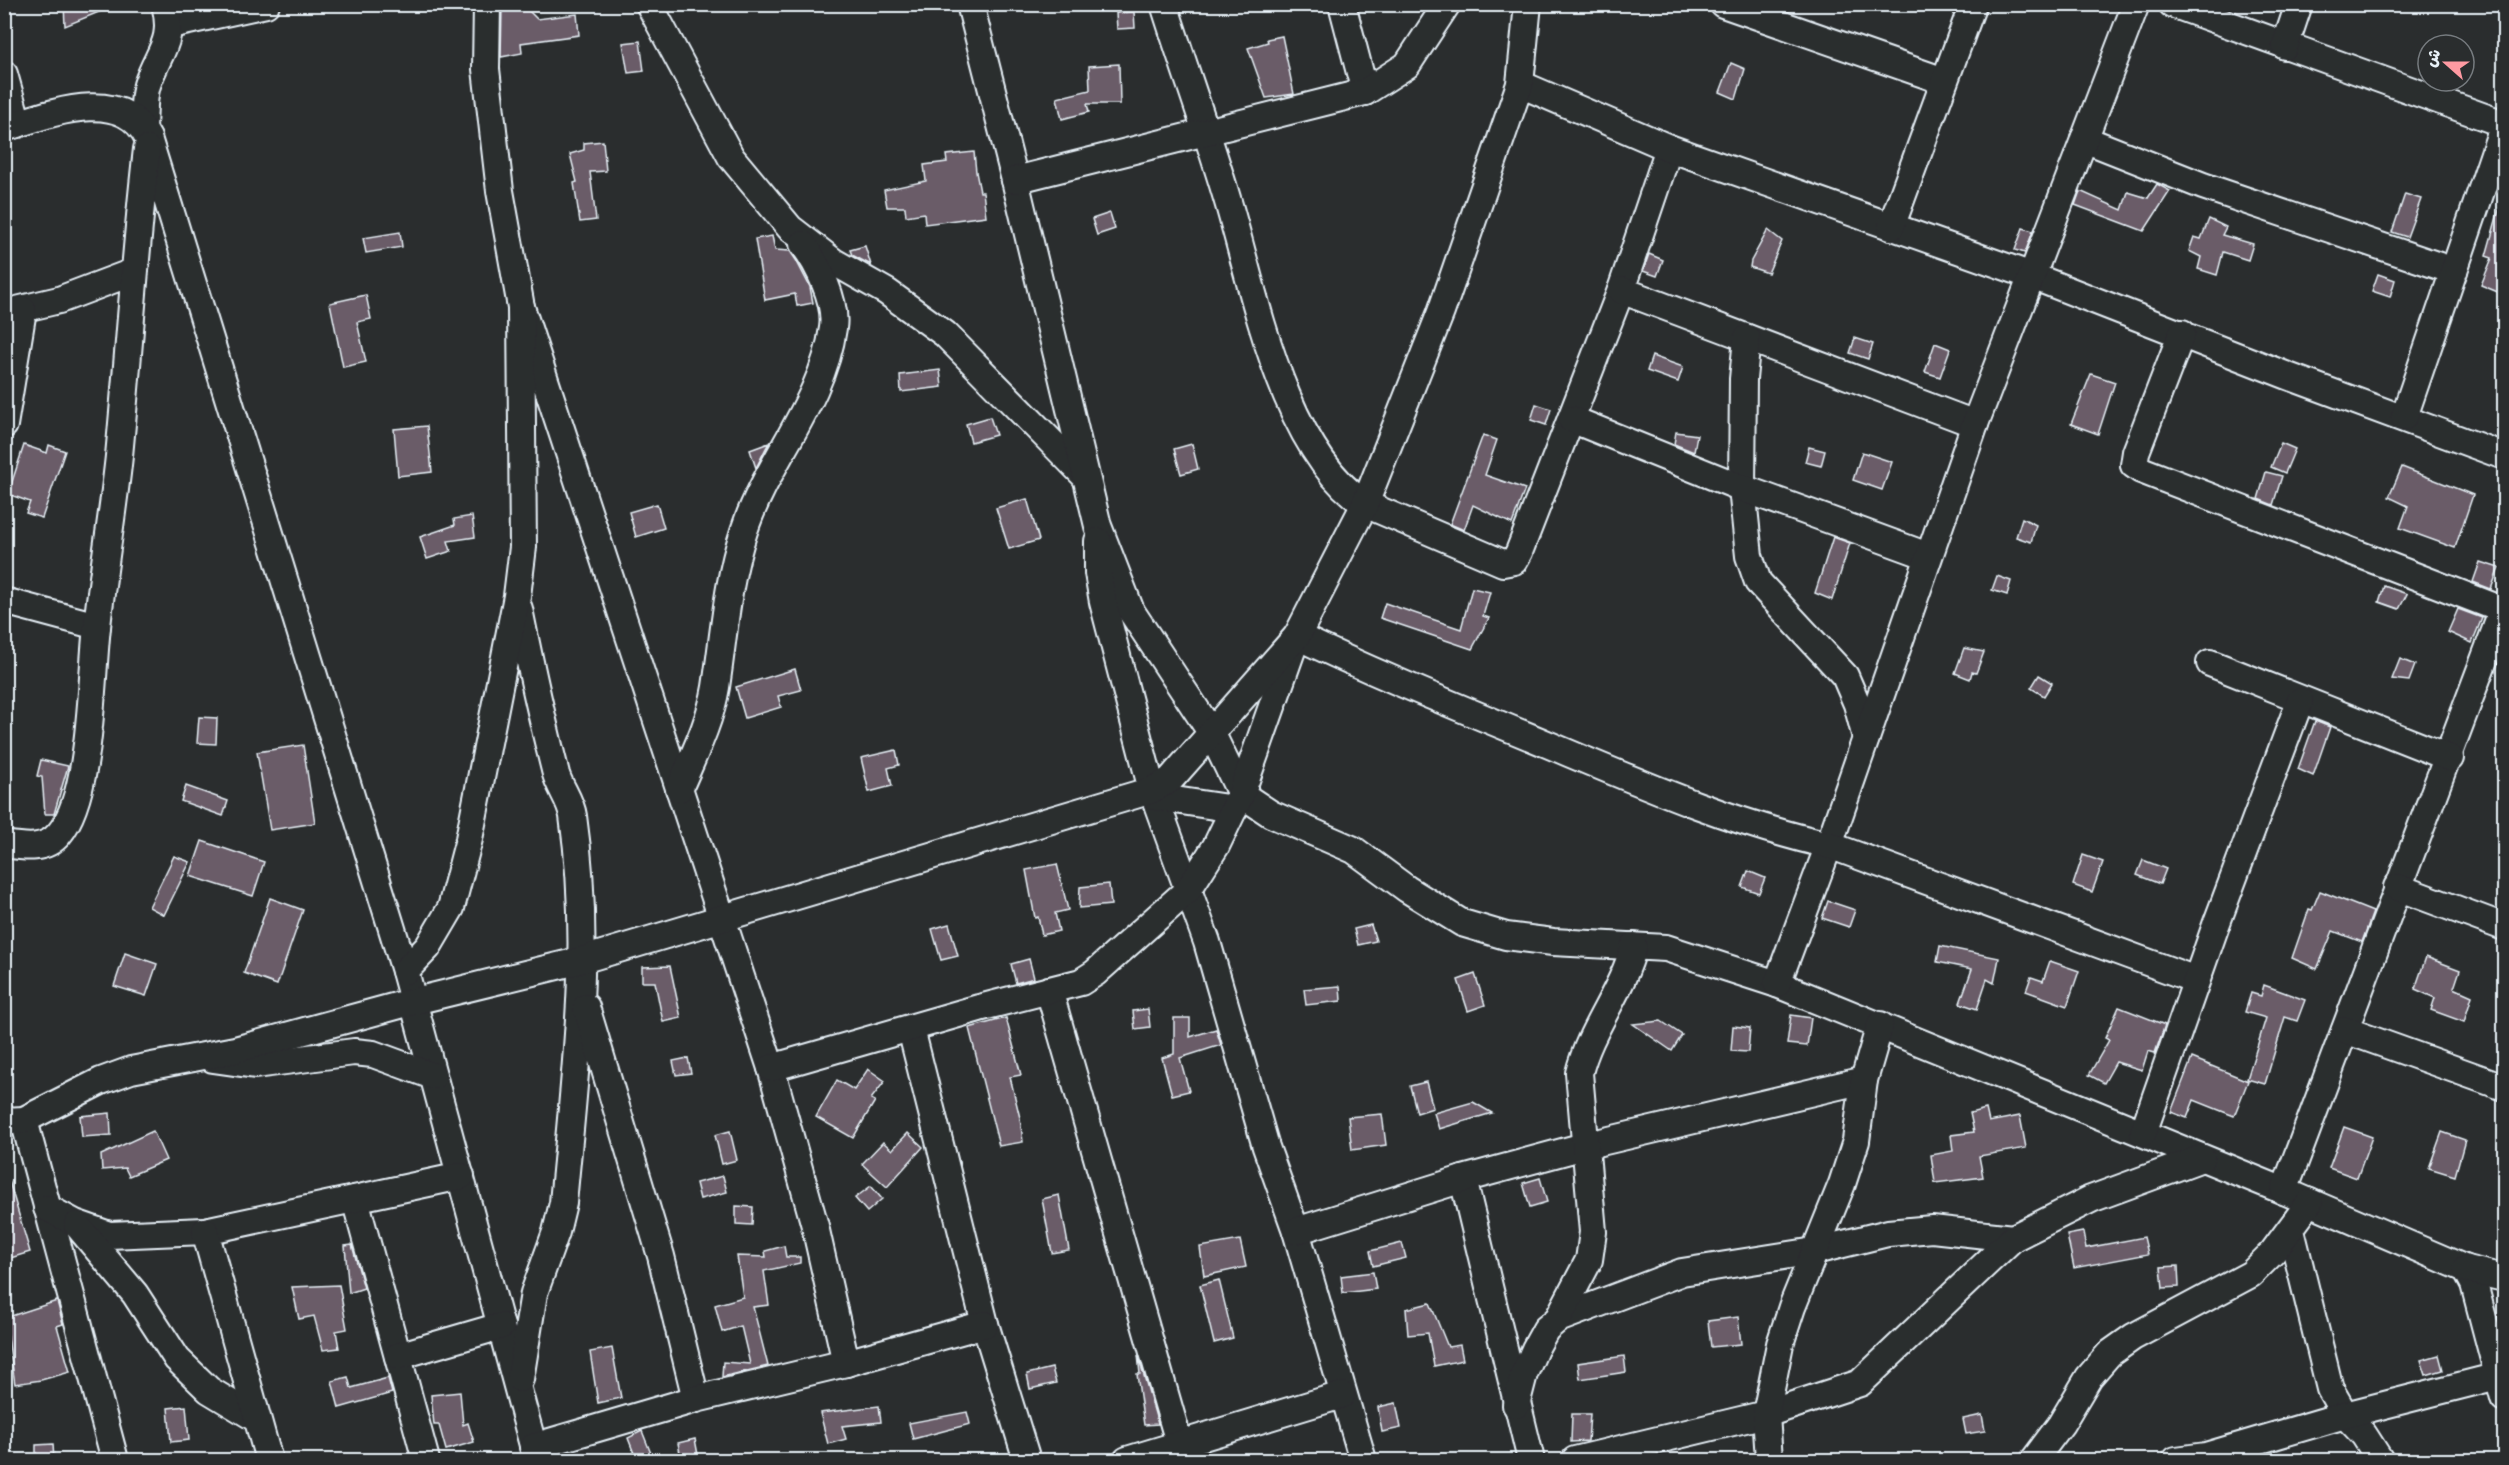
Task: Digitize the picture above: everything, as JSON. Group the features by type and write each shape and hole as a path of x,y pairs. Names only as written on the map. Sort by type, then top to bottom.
{"street":[{"path":"4,844 29,848 45,845 59,835 72,813 83,766 97,626 119,456 145,132 146,88 166,44 168,15 266,4"},
{"path":"488,4 486,69 500,191 521,307 771,1068 815,1226 846,1363"},
{"path":"649,4 731,157 810,254 826,285 834,325 826,360 808,403 744,529 730,580 716,688 704,732 679,789"},
{"path":"970,4 1098,526 1131,611 1211,732 1237,801"},
{"path":"1164,4 1249,273 1267,341 1308,439 1329,472 1345,490 1365,504 1503,563 1514,561 1571,419 1621,290 1669,148"},
{"path":"1342,4 1365,92"},
{"path":"1015,180 1365,92 1407,65 1447,4"},
{"path":"771,1068 1081,982 1095,973 1188,890 1216,846 1237,801 1297,636 1365,504 1441,312 1520,84 1528,4"},
{"path":"1723,4 1944,81"},
{"path":"1892,227 1972,4"},
{"path":"1778,984 1829,845 1975,424 2136,4"},
{"path":"2172,4 2504,124 2404,417"},
{"path":"2285,46 2299,4"},
{"path":"4,74 11,126 73,108 89,107 113,110 145,132 405,971 411,1002 461,1176 535,1454 696,1399 846,1363 985,1324"},
{"path":"1520,84 1669,148 2032,276 2288,376 2505,456"},
{"path":"2084,139 2214,190 2454,271"},
{"path":"790,228 834,262 888,292 945,334 1084,475"},
{"path":"4,425 14,312 59,300 133,272"},
{"path":"1621,290 1975,424"},
{"path":"405,971 428,947 451,908 469,839 517,596 523,547 521,307"},
{"path":"2182,333 2136,452 2134,465 2162,478 2504,608 2450,758 2397,887 2284,1191"},
{"path":"1748,338 1743,379 1742,488 1749,556 1758,582 1845,676 1857,704 1866,738"},
{"path":"1571,419 1742,488 1928,556"},
{"path":"1098,526 1098,573 1102,602 1154,794 1207,942 1266,1147 1296,1231 1342,1395 1364,1461"},
{"path":"517,596 557,778 573,813 581,902 582,960 582,993 562,1203 556,1232 534,1293 518,1392"},
{"path":"4,602 97,626"},
{"path":"1154,794 1170,780 1297,636"},
{"path":"1297,636 1388,680 1688,803 1779,833 1829,845 2196,980"},
{"path":"2210,663 2300,701 2450,758"},
{"path":"2143,1133 2196,980 2300,701"},
{"path":"114,1461 47,1208 14,1121 101,1081 131,1070 310,1031 411,1002 582,960 721,917 1154,794 1237,801 1271,814 1354,850 1407,889 1462,923 1506,936 1553,942 1666,948 1778,984 2284,1191 2466,1269 2505,1278"},
{"path":"2397,887 2505,927"},
{"path":"1558,1319 1589,1260 1593,1232 1588,1145 1580,1073 1584,1053 1623,979 1634,946"},
{"path":"1049,990 1182,1453"},
{"path":"582,993 662,1256 696,1399"},
{"path":"1769,1461 1766,1414 1780,1344 1842,1184 1856,1141 1864,1080 1880,1025"},
{"path":"911,1029 985,1324 1027,1461"},
{"path":"2345,1029 2505,1087"},
{"path":"201,1056 255,1065 354,1052 373,1054 433,1076"},
{"path":"1296,1231 1463,1179 1588,1145 1864,1080"},
{"path":"1575,1461 1766,1414 1860,1383 2013,1238 2042,1221 2091,1199 2202,1158"},
{"path":"47,1208 75,1223 110,1235 205,1231 461,1176"},
{"path":"1463,1179 1531,1461"},
{"path":"355,1199 426,1461"},
{"path":"2034,1461 2089,1377 2109,1354 2133,1337 2251,1274 2273,1252 2310,1202"},
{"path":"75,1223 135,1294 177,1359 209,1390 257,1419"},
{"path":"1516,1405 1524,1374 1535,1349 1546,1329 1558,1319 1682,1272 1815,1251 1888,1233 1932,1229 2013,1238"},
{"path":"2290,1230 2330,1389 2345,1414 2364,1435 2380,1461"},
{"path":"205,1231 269,1461"},
{"path":"2176,1461 2206,1458 2345,1414 2501,1387 2474,1284 2466,1269"},
{"path":"398,1356 501,1326"},
{"path":"1127,1461 1182,1453 1342,1395"}],"building":[{"path":"64,4 116,4 116,5 65,26"},
{"path":"522,4 537,19 577,14 579,35 521,43 522,53 501,57 502,7"},
{"path":"1134,12 1135,28 1117,29 1116,13"},
{"path":"1282,36 1294,94 1266,98 1248,48 1268,42 1267,39"},
{"path":"640,41 644,71 628,73 623,43"},
{"path":"1731,63 1745,69 1736,99 1720,92"},
{"path":"1119,64 1120,104 1087,104 1089,112 1062,119 1057,98 1090,90 1089,66"},
{"path":"603,141 606,171 590,172 596,220 580,222 574,183 577,182 570,154 584,150 584,143"},
{"path":"974,152 986,216 925,224 924,213 906,216 905,207 887,207 884,190 926,181 924,165 947,162 946,155"},
{"path":"2157,184 2170,191 2144,231 2075,205 2080,191 2122,210 2128,192 2148,198"},
{"path":"2405,194 2421,199 2407,237 2392,232"},
{"path":"2500,206 2505,207 2505,295 2481,285 2492,258 2486,256"},
{"path":"1110,213 1115,229 1097,235 1092,219"},
{"path":"2209,219 2226,227 2222,235 2253,244 2248,260 2223,252 2217,275 2198,269 2201,257 2189,251 2194,237 2201,239"},
{"path":"2023,228 2033,231 2025,253 2015,250"},
{"path":"1768,230 1782,241 1768,273 1750,267"},
{"path":"400,232 402,247 366,253 363,238"},
{"path":"772,236 775,250 790,251 796,260 810,287 813,303 797,306 795,294 765,300 755,239"},
{"path":"865,246 871,265 852,255 850,250"},
{"path":"1649,254 1663,260 1657,276 1643,271"},
{"path":"2378,274 2395,280 2390,297 2372,291"},
{"path":"366,295 371,319 357,322 366,362 343,367 330,303"},
{"path":"1855,338 1873,344 1868,359 1850,353"},
{"path":"1935,343 1950,349 1940,377 1925,372"},
{"path":"1652,356 1683,367 1678,382 1647,371"},
{"path":"940,370 942,387 901,392 900,375"},
{"path":"2091,374 2115,382 2098,434 2071,424"},
{"path":"1536,404 1551,409 1546,425 1531,420"},
{"path":"990,417 996,435 971,442 966,424"},
{"path":"427,426 432,472 398,476 394,429"},
{"path":"1676,432 1697,435 1694,452 1674,444"},
{"path":"1483,435 1497,440 1485,475 1525,489 1512,524 1473,505 1464,530 1450,524"},
{"path":"769,443 766,448 756,468 750,450"},
{"path":"2281,443 2295,449 2285,473 2271,467"},
{"path":"1192,444 1198,469 1181,474 1174,449"},
{"path":"24,445 47,453 49,445 65,451 42,518 26,513 30,502 8,494"},
{"path":"1809,447 1825,451 1821,466 1805,462"},
{"path":"1862,452 1892,462 1882,490 1853,480"},
{"path":"2402,467 2473,495 2455,548 2400,528 2408,506 2389,497"},
{"path":"2266,472 2282,476 2273,505 2258,499"},
{"path":"1027,499 1039,540 1009,549 996,508"},
{"path":"657,504 664,528 636,537 629,512"},
{"path":"472,516 475,537 448,541 451,551 427,559 420,537 455,525 454,519"},
{"path":"2022,518 2036,525 2031,542 2016,537"},
{"path":"1833,537 1850,543 1832,600 1815,593"},
{"path":"2480,562 2499,568 2491,589 2473,582"},
{"path":"1997,576 2011,581 2007,595 1992,590"},
{"path":"2384,586 2407,594 2399,609 2379,602"},
{"path":"1472,588 1490,592 1483,616 1489,618 1472,649 1380,618 1385,603 1461,629"},
{"path":"2458,609 2482,618 2472,643 2448,632"},
{"path":"1964,648 1984,652 1976,673 1972,672 1970,679 1955,673"},
{"path":"2400,659 2415,665 2409,681 2392,679"},
{"path":"795,669 801,690 778,696 781,707 745,718 736,687"},
{"path":"2039,675 2052,683 2044,696 2031,688"},
{"path":"199,717 217,718 216,744 197,743"},
{"path":"2315,721 2330,727 2313,776 2298,769"},
{"path":"303,745 315,823 270,830 257,752"},
{"path":"896,750 899,765 888,768 892,786 869,792 861,758"},
{"path":"41,760 68,766 54,814 45,814 42,777 37,776"},
{"path":"186,786 228,801 223,816 181,801"},
{"path":"202,841 264,862 253,896 190,876"},
{"path":"2083,855 2103,862 2092,892 2073,885"},
{"path":"174,856 190,862 164,915 149,907"},
{"path":"2143,860 2166,869 2160,884 2137,875"},
{"path":"1057,864 1068,910 1055,913 1059,931 1042,935 1038,917 1035,918 1026,870"},
{"path":"1748,871 1765,878 1759,893 1742,887"},
{"path":"1109,884 1111,905 1079,908 1080,887"},
{"path":"2320,891 2373,912 2362,942 2333,931 2317,969 2292,958 2309,909 2312,910"},
{"path":"270,898 303,910 277,985 244,973"},
{"path":"1828,901 1855,910 1849,927 1822,918"},
{"path":"949,924 958,956 941,960 932,929"},
{"path":"1371,925 1376,941 1358,945 1354,929"},
{"path":"1940,946 1999,958 1994,983 1987,979 1977,1009 1960,1003 1972,969 1937,962"},
{"path":"125,953 157,964 146,996 114,986"},
{"path":"2426,957 2460,970 2454,988 2472,996 2464,1022 2431,1010 2435,998 2415,989"},
{"path":"1029,959 1034,978 1016,983 1011,964"},
{"path":"2050,961 2079,971 2067,1006 2026,991 2031,977 2043,981"},
{"path":"670,966 681,1018 663,1022 655,982 642,982 642,967"},
{"path":"1475,974 1485,1005 1468,1011 1458,980"},
{"path":"2264,985 2305,1000 2297,1021 2285,1017 2265,1084 2247,1079 2266,1018 2245,1012 2251,993 2261,996"},
{"path":"1340,986 1341,1001 1306,1005 1304,989"},
{"path":"2119,1007 2165,1025 2155,1053 2148,1051 2142,1070 2116,1062 2104,1083 2089,1075 2109,1040 2105,1038"},
{"path":"1148,1009 1150,1027 1135,1029 1133,1011"},
{"path":"1791,1015 1811,1018 1807,1046 1787,1044"},
{"path":"1006,1018 1021,1075 1010,1077 1023,1142 999,1146 969,1028"},
{"path":"1174,1018 1190,1018 1190,1037 1216,1029 1221,1045 1180,1058 1189,1091 1172,1095 1162,1058 1174,1054"},
{"path":"1661,1021 1682,1035 1672,1051 1633,1024"},
{"path":"1733,1026 1750,1028 1748,1052 1731,1051"},
{"path":"688,1058 691,1073 676,1075 673,1061"},
{"path":"2192,1058 2248,1081 2234,1116 2194,1100 2187,1118 2171,1112"},
{"path":"868,1069 885,1081 871,1099 875,1101 853,1138 816,1117 837,1080 854,1090"},
{"path":"1426,1082 1433,1108 1417,1113 1410,1086"},
{"path":"1473,1102 1492,1113 1439,1129 1434,1113"},
{"path":"1986,1109 1989,1122 2020,1116 2026,1148 1979,1156 1983,1177 1935,1183 1931,1155 1953,1151 1951,1135 1974,1132 1970,1113"},
{"path":"110,1113 111,1135 82,1137 80,1116"},
{"path":"1382,1114 1386,1145 1352,1150 1348,1117"},
{"path":"2344,1127 2372,1137 2357,1178 2329,1168"},
{"path":"153,1131 166,1160 129,1176 125,1168 102,1170 101,1155"},
{"path":"730,1131 737,1160 722,1164 715,1135"},
{"path":"2442,1132 2465,1140 2455,1176 2429,1168"},
{"path":"908,1133 923,1147 887,1187 862,1164 883,1142 892,1150"},
{"path":"723,1176 727,1192 700,1199 696,1183"},
{"path":"1540,1178 1547,1202 1530,1207 1523,1183"},
{"path":"9,1181 30,1252 4,1260 4,1182"},
{"path":"871,1186 882,1199 867,1212 855,1198"},
{"path":"1059,1195 1069,1250 1052,1253 1042,1199"},
{"path":"736,1206 753,1207 752,1225 736,1224"},
{"path":"2083,1232 2086,1248 2144,1237 2148,1254 2074,1268 2067,1235"},
{"path":"1240,1240 1246,1267 1204,1276 1200,1247"},
{"path":"1402,1243 1406,1258 1373,1266 1370,1251"},
{"path":"352,1245 364,1288 349,1293 345,1246"},
{"path":"784,1246 786,1257 800,1257 800,1263 764,1271 769,1305 753,1307 768,1366 722,1377 723,1362 750,1364 741,1326 722,1332 715,1305 743,1297 737,1256 766,1257 765,1251"},
{"path":"2178,1266 2179,1287 2163,1288 2161,1267"},
{"path":"1373,1272 1376,1289 1343,1293 1341,1276"},
{"path":"1219,1280 1233,1338 1214,1343 1200,1285"},
{"path":"339,1285 347,1329 336,1331 339,1348 323,1350 314,1316 299,1319 292,1287"},
{"path":"57,1301 63,1324 57,1326 70,1372 15,1384 5,1318"},
{"path":"1430,1303 1448,1347 1460,1345 1463,1360 1434,1366 1428,1333 1408,1335 1406,1309"},
{"path":"1738,1317 1741,1344 1711,1347 1708,1321"},
{"path":"612,1348 621,1398 598,1403 590,1352"},
{"path":"1138,1355 1158,1424 1144,1425 1137,1374 1140,1374"},
{"path":"2439,1355 2443,1370 2426,1375 2421,1360"},
{"path":"1624,1356 1626,1372 1580,1379 1578,1363"},
{"path":"1052,1368 1056,1383 1030,1389 1027,1374"},
{"path":"348,1377 351,1388 388,1378 392,1393 339,1408 332,1381"},
{"path":"460,1392 463,1425 468,1423 474,1442 446,1450 439,1425 434,1425 431,1395"},
{"path":"1396,1403 1401,1428 1382,1432 1378,1407"},
{"path":"186,1406 189,1440 171,1442 168,1408"},
{"path":"879,1406 881,1422 842,1426 846,1439 828,1444 820,1413"},
{"path":"967,1412 970,1424 913,1439 909,1423"},
{"path":"1572,1414 1590,1414 1588,1441 1571,1442"},
{"path":"1982,1415 1985,1431 1966,1434 1963,1419"},
{"path":"642,1431 654,1461 637,1461 628,1438"},
{"path":"695,1439 698,1455 681,1458 678,1443"},
{"path":"53,1444 54,1461 36,1461 36,1445"}]}
